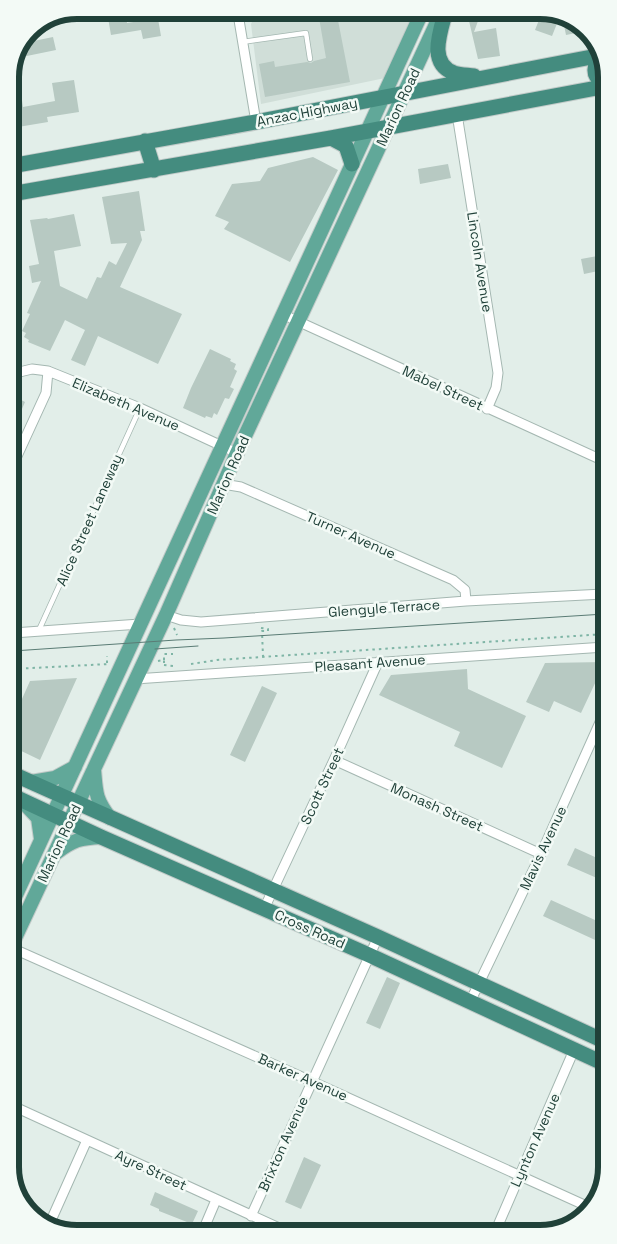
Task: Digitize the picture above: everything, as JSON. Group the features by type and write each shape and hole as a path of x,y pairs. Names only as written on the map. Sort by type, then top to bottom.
{"highway":[{"path":"443,19 437,48 440,62 453,73 485,78"},
{"name":"Anzac Highway","path":"19,164 256,122 595,57"},
{"path":"597,64 594,69 598,77"},
{"name":"Anzac Highway","path":"19,193 331,138 598,88"},
{"path":"331,138 346,146 352,164"},
{"path":"145,141 154,170"},
{"name":"Cross Road","path":"19,777 378,937 598,1038"},
{"name":"Cross Road","path":"19,799 598,1061"}],"main road":[{"name":"Marion Road","path":"19,888 75,767 113,665 140,624 419,19"},
{"name":"Marion Road","path":"19,929 134,679 166,614 237,453 404,93 441,19"},
{"path":"32,782 55,778 75,767"},
{"path":"94,768 96,794 100,805 110,818"},
{"path":"19,800 38,818 41,839"},
{"path":"55,853 79,838 101,837"}],"street":[{"path":"240,19 256,122"},
{"name":"Lincoln Avenue","path":"457,114 498,373 496,388 487,409"},
{"name":"Mabel Street","path":"282,314 598,459"},
{"name":"Elizabeth Avenue","path":"19,372 32,369 48,370 140,408 237,453"},
{"path":"19,452 46,393 48,370"},
{"name":"Turner Avenue","path":"223,484 241,487 454,580 465,590 466,601"},
{"name":"Glengyle Terrace","path":"166,614 181,620 201,622 466,601 598,594"},
{"path":"19,632 140,624"},
{"name":"Pleasant Avenue","path":"134,679 598,648"},
{"name":"Scott Street","path":"264,909 378,662"},
{"name":"Mavis Avenue","path":"470,1002 541,854 598,727"},
{"name":"Monash Street","path":"334,760 541,854"},
{"name":"Brixton Avenue","path":"251,1216 378,937"},
{"name":"Barker Avenue","path":"19,950 585,1205"},
{"name":"Lynton Avenue","path":"498,1225 574,1050"},
{"name":"Ayre Street","path":"19,1109 272,1225"},
{"path":"52,1219 87,1140"},
{"path":"205,1225 216,1200"}],"lane":[{"path":"242,42 306,32 310,59"},
{"name":"Alice Street Laneway","path":"39,631 140,408"}],"path":[{"path":"263,657 262,631 268,631 268,629 261,629 261,627 269,626"},
{"path":"174,628 177,636"},
{"path":"185,666 211,661 263,657 598,634"},
{"path":"164,677 164,654 172,654"},
{"path":"107,656 113,665"},
{"path":"142,664 164,660"},
{"path":"19,669 113,665"},
{"path":"164,666 175,666"}],"shaded area":[{"path":"254,19 413,19 385,78 261,104 251,24"}],"building":[{"path":"108,19 127,19 127,23 146,19 158,19 161,36 143,39 141,30 111,35"},
{"path":"319,19 338,19 350,82 265,97 259,64 274,61 275,67 311,63 326,58"},
{"path":"465,19 479,19 474,32 496,28 500,56 478,59 469,21"},
{"path":"539,19 558,22 552,36 535,30"},
{"path":"564,24 577,33 566,35"},
{"path":"53,37 56,50 22,57 32,41"},
{"path":"74,80 79,112 47,117 48,122 19,127 19,101 22,100 23,107 55,101 52,83"},
{"path":"313,157 338,170 290,262 224,229 229,222 215,216 232,184 260,181 268,168"},
{"path":"448,164 451,178 420,184 418,169"},
{"path":"139,191 145,231 140,231 142,240 120,287 182,314 158,364 98,336 85,366 71,360 85,330 65,320 50,351 28,342 29,340 24,337 26,333 22,331 30,314 27,313 41,281 32,283 29,266 39,264 30,220 74,214 81,246 54,251 60,286 87,299 97,277 101,278 109,261 116,265 127,243 111,244 102,197"},
{"path":"598,256 598,271 584,274 581,259"},
{"path":"210,349 231,359 230,361 236,364 234,369 237,371 230,387 234,389 229,399 225,398 217,415 214,413 212,418 206,416 205,418 183,408"},
{"path":"19,399 25,402 19,416"},
{"path":"598,662 598,677 581,713 554,701 549,712 526,702 545,663"},
{"path":"467,669 468,689 526,716 502,768 454,746 460,732 379,695 391,675"},
{"path":"77,678 40,760 19,750 19,706 30,681"},
{"path":"262,686 277,693 245,762 230,755"},
{"path":"575,848 598,858 598,879 567,865"},
{"path":"551,900 598,921 598,941 543,916"},
{"path":"387,977 400,983 380,1029 366,1023"},
{"path":"304,1157 321,1165 301,1209 285,1202"},
{"path":"155,1192 198,1211 192,1224 159,1211 159,1209 150,1205"}],"tram line":[{"path":"19,651 598,614"},
{"path":"155,649 198,646"}]}
